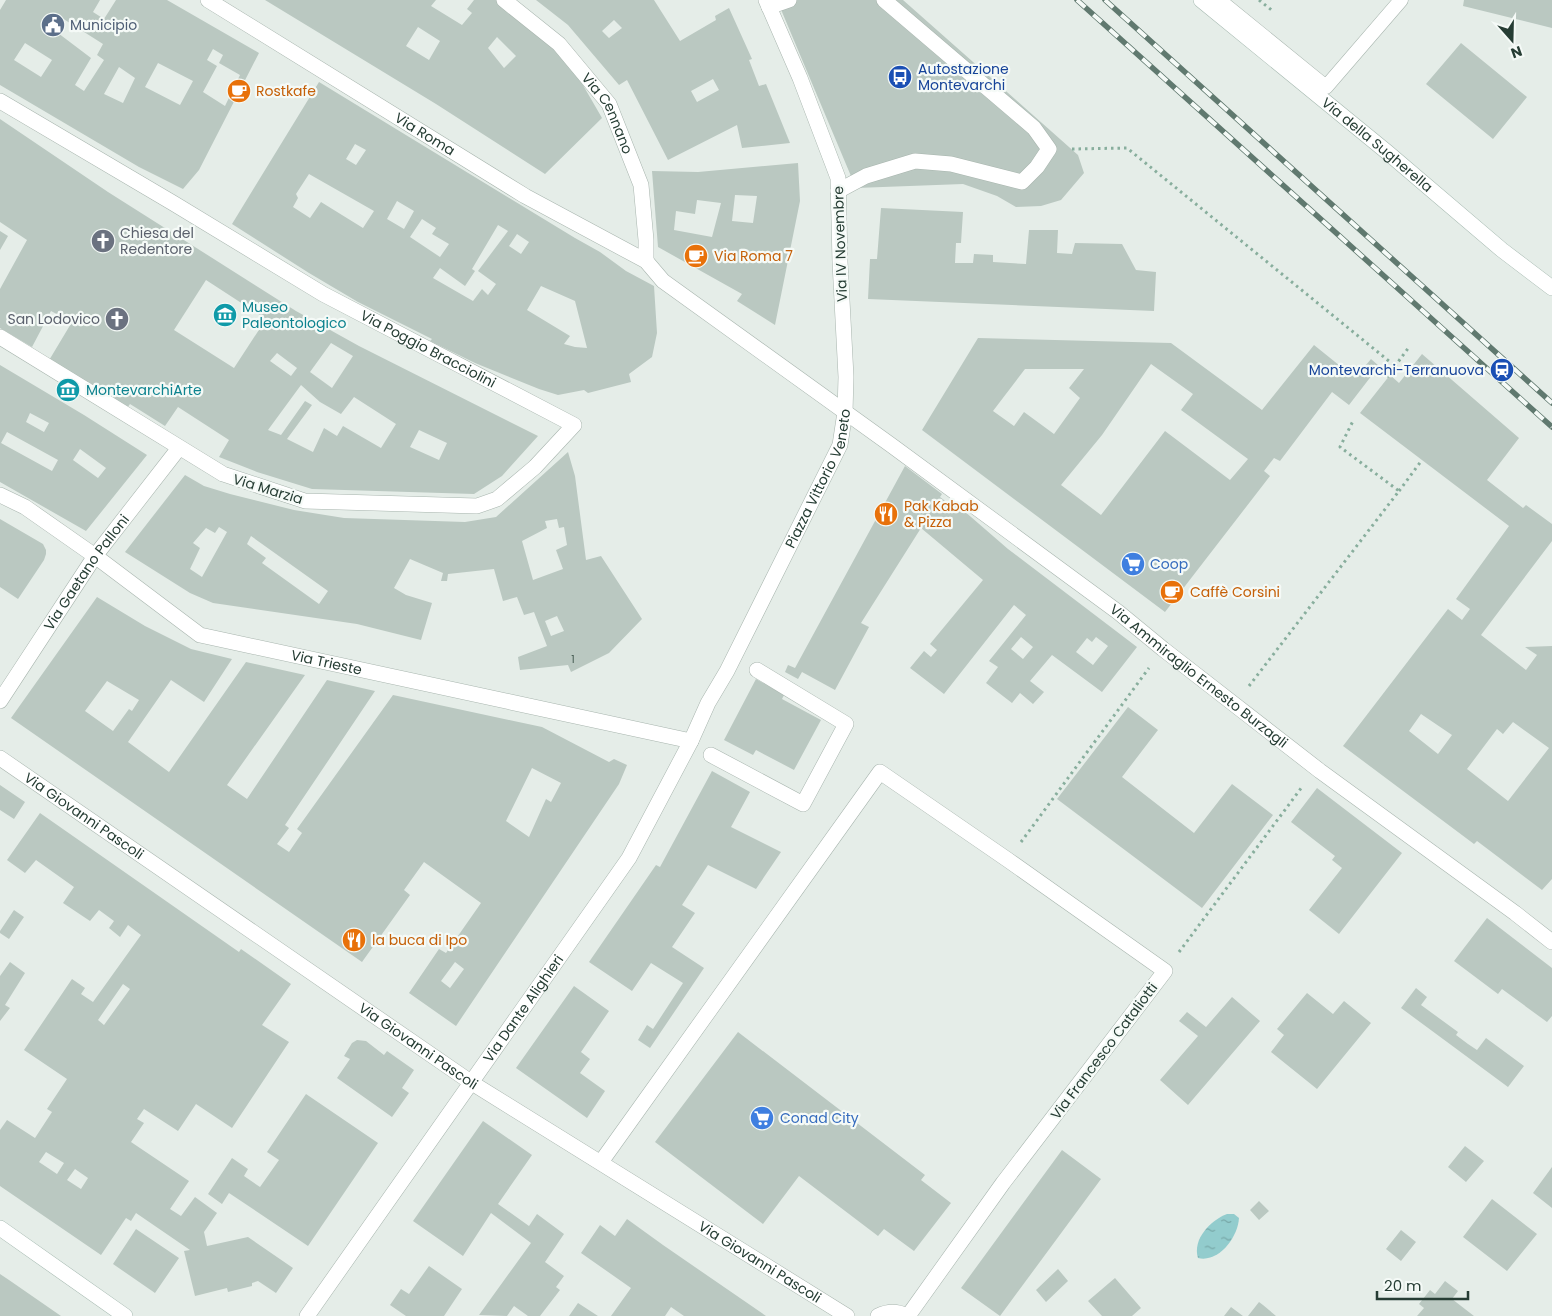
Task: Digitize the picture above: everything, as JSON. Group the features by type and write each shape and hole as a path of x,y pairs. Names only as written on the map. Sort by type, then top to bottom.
{"street":[{"name":"Via Roma","path":"208,0 525,196 646,261"},
{"name":"Via Cennano","path":"504,0 559,44 609,104 641,185 646,261"},
{"path":"767,4 789,0"},
{"path":"838,190 866,176 915,161 952,164 1022,182 1037,167 1049,149 1034,128 884,0"},
{"name":"Via della Sugherella","path":"1201,0 1387,152 1502,250 1552,288"},
{"name":"Via IV Novembre","path":"767,4 807,96 838,178 840,272 846,377 844,412"},
{"name":"Via Poggio Bracciolini","path":"0,100 323,294 574,425"},
{"name":"Piazza Vittorio Veneto","path":"646,261 663,281 844,412 840,445 727,671 708,703 691,741"},
{"name":"Via Marzia","path":"0,337 223,474 305,501 477,506 497,500 535,467 574,425"},
{"name":"Via Ammiraglio Ernesto Burzagli","path":"844,412 1118,612 1320,771 1552,942"},
{"name":"Via Gaetano Palloni","path":"0,701 94,556 180,448"},
{"name":"Via Trieste","path":"0,495 25,507 200,635 691,741"},
{"path":"711,755 803,804 846,724 757,670"},
{"name":"Via Dante Alighieri","path":"307,1316 629,858 691,741"},
{"name":"Via Giovanni Pascoli","path":"0,758 472,1083 847,1316"},
{"name":"Via Francesco Cataliotti","path":"601,1162 880,772 1166,971 1003,1183 908,1316"},
{"path":"0,1228 125,1316"},
{"path":"878,1316 893,1312 908,1316"}],"lane":[{"path":"1219,0 1326,87 1401,0"}],"path":[{"path":"1259,0 1281,18"},
{"path":"1049,149 1127,148 1395,366"},
{"path":"1387,377 1409,347"},
{"path":"1353,421 1340,447 1398,491"},
{"path":"1235,704 1422,460"},
{"path":"1008,860 1163,649"},
{"path":"1166,971 1302,787"}],"water":[{"path":"1227,1214 1234,1214 1239,1218 1231,1240 1220,1253 1213,1257 1198,1258 1197,1251 1200,1237 1209,1226"}],"building":[{"path":"6,0 100,0 93,12 104,19 116,0 167,0 259,53 199,170 183,189 139,167 0,85 0,10","holes":["62,18 103,44 97,55 104,60 84,91 75,85 91,58 54,30","25,43 52,60 41,77 14,60","213,49 223,55 219,63 240,75 225,106 203,92 217,66 207,60","158,63 193,81 180,105 145,87","119,67 135,78 123,103 104,94"]},
{"path":"265,0 436,0 431,6 462,25 472,13 467,9 474,0 499,0 563,56 576,73 602,118 545,174 436,104","holes":["418,27 440,41 429,60 406,46","497,37 516,56 504,68 488,48"]},
{"path":"536,0 654,0 680,41 716,20 715,16 729,8 752,59 749,60 759,86 766,84 790,143 742,148 737,125 668,160 627,80 619,85 568,25","holes":["614,20 622,28 609,38 602,31","713,79 719,90 697,102 691,91"]},
{"name":"Autostazione Montevarchi","path":"777,0 903,0 1078,155 1084,173 1061,200 1041,206 1016,207 997,196 963,184 856,188"},
{"path":"1464,0 1552,0 1552,28 1463,6"},
{"path":"1461,43 1527,97 1493,139 1426,84"},
{"path":"319,82 600,252 626,271 654,286 657,333 652,357 629,374 631,382 588,393 584,390 558,395 539,389 475,363 430,341 432,339 358,302 232,224","holes":["355,144 366,150 356,165 346,159","309,174 374,211 363,228 321,202 310,218 293,207 298,198 296,194","397,201 414,211 404,229 387,219","422,219 436,228 432,234 449,244 440,257 410,237","498,225 508,231 478,271 496,284 488,295 482,289 473,301 433,278 440,268 465,286 475,271 472,269","517,234 529,242 521,254 509,246","541,286 575,301 587,348 564,344 570,336 527,310"]},
{"path":"0,119 108,192 296,311 359,346 538,436 502,476 474,494 312,489 257,472 219,457 229,440 178,407 165,426 130,404 127,408 48,362 72,322 51,311 32,347 0,328 0,289 27,240 0,222","holes":["206,280 266,319 234,368 174,330","331,343 353,356 332,388 310,372","277,353 297,368 291,376 270,361","301,385 320,402 341,414 354,397 396,424 381,448 343,426 337,436 324,428 313,452 287,439 312,405 305,401 281,435 268,430","419,430 447,443 439,460 410,447"]},
{"path":"798,163 800,201 775,325 737,301 742,294 658,247 652,171 698,172","holes":["735,195 757,196 753,223 732,221","697,200 721,203 712,237 674,230 676,211 695,214"]},
{"path":"881,208 963,212 961,243 956,243 955,263 973,263 974,254 993,255 993,262 1026,264 1029,230 1058,230 1057,253 1072,254 1075,243 1122,244 1136,270 1156,272 1154,311 868,299 870,259 877,259"},
{"path":"0,231 8,236 0,250"},
{"path":"978,338 1171,343 1262,410 1314,345 1355,378 1371,359 1379,366 1349,405 1332,392 1280,461 1274,458 1264,471 1270,476 1165,612 922,430","holes":["1151,364 1193,394 1181,410 1248,459 1230,480 1165,431 1101,515 1061,485 1102,435","1025,369 1084,369 1069,388 1080,398 1054,434 1024,412 1014,426 993,411"]},
{"path":"1422,354 1519,438 1487,480 1523,508 1526,505 1552,524 1552,541 1481,635 1526,670 1537,655 1525,647 1552,646 1552,879 1542,890 1477,841 1474,844 1343,746 1448,609 1462,620 1470,609 1456,599 1509,526 1360,413 1390,375 1399,383","holes":["1421,714 1452,735 1438,754 1409,731","1513,722 1549,748 1508,801 1467,769 1497,729 1503,734"]},
{"path":"0,365 147,455 86,531 0,482","holes":["30,413 49,423 44,432 26,422","7,432 58,460 52,471 1,443","80,449 106,468 98,478 73,460"]},
{"path":"568,452 575,476 586,560 601,556 642,619 609,653 571,672 568,665 520,670 518,657 547,646 534,612 524,615 517,597 503,601 494,569 448,574 447,581 441,581 443,573 410,559 394,588 406,595 432,603 421,640 357,624 213,603 190,593 125,552 185,475 204,486 230,494 294,510 344,518 465,522 496,517","holes":["557,519 559,528 564,527 567,545 556,550 563,569 533,580 522,541 547,528 545,521","219,527 227,532 202,577 190,569 200,548 193,543 206,528 215,533","251,536 328,591 319,604 262,563 266,558 247,544","557,616 564,631 551,636 545,621"]},
{"path":"905,466 942,494 940,497 953,507 956,504 1008,549 1137,647 1102,692 1052,655 1030,681 1044,692 1033,704 1020,693 1012,703 986,683 998,667 989,661 1026,615 1014,605 944,694 910,668 924,651 931,657 937,650 930,644 983,580 921,528 861,623 869,627 835,690 802,672 798,679 785,672 788,665 795,668","holes":["1021,637 1033,647 1023,659 1011,649","1096,637 1108,646 1093,665 1076,652 1087,638 1092,642"]},
{"path":"0,519 43,544 46,550 44,560 18,599 0,587"},
{"path":"97,597 145,626 191,649 232,659 204,702 171,680 128,742 169,772 246,662 305,675 227,785 247,799 327,680 375,691 285,825 289,828 277,844 289,852 302,833 297,829 393,695 542,727 609,762 614,759 627,765 619,784 456,1026 409,993 439,949 446,953 481,903 424,862 404,890 410,895 362,962 11,718","holes":["107,681 139,700 132,711 129,709 113,731 85,711","532,768 561,783 551,802 546,799 529,837 506,821","455,962 464,969 450,988 441,981"]},
{"path":"756,679 784,695 782,699 821,720 794,770 756,750 753,755 724,740"},
{"path":"1128,707 1158,730 1122,777 1194,833 1232,784 1273,815 1202,908 1057,799"},
{"path":"712,771 750,792 731,827 781,852 756,889 708,865 682,905 695,913 672,947 704,968 650,1048 638,1040 647,1025 653,1029 683,983 651,963 632,991 589,962 656,865 660,867"},
{"path":"0,785 25,802 14,819 0,810"},
{"path":"1317,788 1402,853 1339,934 1309,910 1342,868 1332,860 1335,856 1291,822"},
{"path":"40,813 239,952 241,949 291,984 262,1025 289,1042 232,1128 196,1104 178,1131 144,1109 137,1119 144,1123 131,1142 189,1181 170,1209 181,1216 195,1197 217,1213 204,1232 207,1246 248,1237 293,1268 276,1293 258,1281 252,1283 252,1286 228,1292 227,1288 195,1296 184,1251 190,1250 136,1213 131,1221 126,1218 101,1255 0,1186 0,1130 7,1120 35,1138 52,1112 47,1109 67,1079 24,1050 72,979 85,988 81,994 93,1002 141,935 128,925 120,937 109,928 114,921 99,910 90,921 63,903 74,887 36,860 25,873 7,860","holes":["123,984 130,989 104,1025 98,1020","46,1152 64,1163 57,1174 39,1162","75,1169 88,1178 81,1189 67,1180"]},
{"path":"14,910 24,917 9,939 0,931"},
{"path":"1487,918 1552,968 1552,1016 1547,1022 1502,989 1498,994 1454,961"},
{"path":"10,962 25,973 5,1005 10,1008 0,1021 0,976"},
{"path":"574,986 609,1011 581,1052 590,1059 580,1073 605,1091 587,1118 516,1068"},
{"path":"1416,988 1427,997 1421,1005 1458,1032 1456,1035 1468,1044 1477,1050 1486,1038 1524,1066 1508,1087 1401,1008"},
{"path":"1307,993 1333,1014 1344,1001 1371,1023 1317,1089 1271,1052 1284,1035 1277,1029"},
{"path":"1232,997 1260,1021 1188,1105 1160,1080 1198,1036 1179,1021 1187,1012 1206,1027"},
{"name":"Conad City","path":"738,1032 925,1175 921,1180 951,1203 914,1251 884,1229 878,1236 799,1176 763,1224 655,1142"},
{"path":"357,1040 366,1041 384,1055 387,1051 414,1070 402,1088 409,1093 392,1117 337,1078 350,1059 344,1056 352,1043"},
{"path":"306,1094 378,1143 308,1246 229,1193 222,1204 208,1194 232,1158 248,1169 244,1176 260,1187 279,1160 267,1152"},
{"path":"483,1121 532,1155 498,1204 529,1226 537,1214 564,1234 545,1262 564,1276 556,1287 560,1290 540,1316 528,1316 514,1306 507,1316 479,1315 531,1243 491,1213 463,1256 413,1221"},
{"path":"1465,1146 1484,1161 1466,1182 1448,1167"},
{"path":"1062,1150 1101,1179 1000,1316 961,1288"},
{"path":"1552,1167 1552,1208 1533,1193"},
{"path":"1492,1199 1537,1234 1507,1271 1463,1237"},
{"path":"1259,1201 1269,1211 1259,1220 1250,1210"},
{"path":"627,1219 766,1316 684,1316 671,1307 665,1316 611,1316 631,1288 581,1253 600,1225 615,1236"},
{"path":"136,1229 179,1258 155,1293 113,1264"},
{"path":"1401,1230 1416,1242 1401,1261 1386,1249"},
{"path":"429,1266 462,1289 444,1316 406,1316 390,1305 401,1289 409,1294"},
{"path":"1058,1269 1068,1281 1046,1302 1036,1290"},
{"path":"0,1274 9,1280 61,1316 0,1316"},
{"path":"1115,1278 1141,1308 1132,1316 1102,1316 1088,1301"},
{"path":"1445,1281 1458,1291 1452,1299 1474,1316 1417,1316 1424,1308 1419,1304 1430,1290 1435,1294"},
{"path":"1259,1302 1263,1305 1276,1316 1248,1316"},
{"path":"578,1303 598,1316 569,1316"},
{"path":"1231,1307 1243,1316 1224,1316"}],"railway":[{"path":"1077,0 1552,427"},
{"path":"1105,0 1552,403"}],"place":[{"name":"Municipio","path":"53,25"},
{"name":"Autostazione Montevarchi","path":"900,77"},
{"name":"Rostkafe","path":"239,91"},
{"name":"Chiesa del Redentore","path":"103,241"},
{"name":"Via Roma 7","path":"696,256"},
{"name":"Museo Paleontologico","path":"225,315"},
{"name":"San Lodovico","path":"117,319"},
{"name":"Montevarchi-Terranuova","path":"1502,370"},
{"name":"MontevarchiArte","path":"68,390"},
{"name":"Pak Kabab & Pizza","path":"886,514"},
{"name":"Coop","path":"1133,564"},
{"name":"Caffè Corsini","path":"1172,592"},
{"name":"la buca di Ipo","path":"354,940"},
{"name":"Conad City","path":"762,1118"}]}
